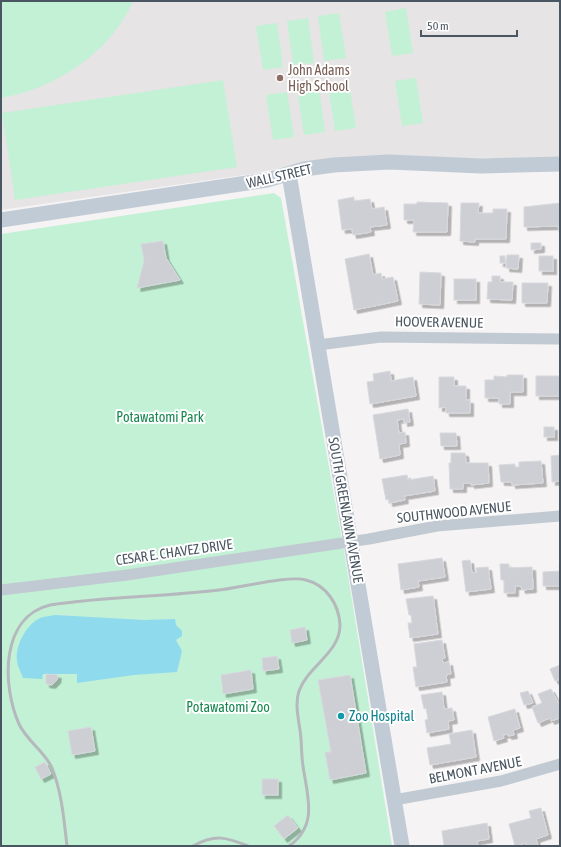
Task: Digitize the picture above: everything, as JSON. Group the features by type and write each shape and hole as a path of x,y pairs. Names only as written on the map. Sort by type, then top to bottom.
{"street":[{"name":"WALL STREET","path":"1,220 260,181 304,169 334,165 389,162 482,166 560,164"},
{"name":"SOUTH GREENLAWN AVENUE","path":"289,174 402,846"},
{"name":"HOOVER AVENUE","path":"318,345 381,337 560,339"},
{"name":"SOUTHWOOD AVENUE","path":"352,542 437,526 560,516"},
{"name":"CESAR E. CHAVEZ DRIVE","path":"1,590 127,575 352,542"},
{"name":"BELMONT AVENUE","path":"394,800 501,781 560,764"}],"shaded area":[{"name":"John Adams High School","path":"1,1 560,1 560,157 306,162 257,173 1,210"}],"green space":[{"path":"1,1 133,1 111,36 96,52 79,65 61,77 41,86 1,98"},
{"path":"406,8 413,53 392,56 385,12"},
{"path":"339,13 346,58 324,61 318,16"},
{"path":"308,18 314,63 293,65 287,21"},
{"path":"277,23 283,67 263,70 256,26"},
{"path":"416,78 423,123 402,126 395,81"},
{"path":"223,80 237,167 15,200 2,113"},
{"path":"349,83 356,128 335,131 328,86"},
{"path":"319,87 325,132 304,135 297,90"},
{"path":"287,92 294,137 273,140 266,95"},
{"path":"274,193 281,198 344,551 392,846 1,846 1,234"}],"water":[{"path":"55,615 144,620 175,619 176,625 182,631 182,636 176,640 182,651 177,672 134,675 77,683 77,674 43,674 42,679 23,678 17,660 20,641 28,628 37,619"}],"building":[{"path":"354,197 354,201 370,199 372,209 384,207 387,225 370,227 371,232 353,235 352,229 342,230 338,200"},
{"path":"417,202 448,203 447,232 413,232 414,220 404,220 404,204 417,204"},
{"path":"461,203 479,203 478,213 493,213 493,209 507,209 506,239 475,239 475,242 460,241"},
{"path":"560,203 560,236 558,226 524,227 524,207"},
{"path":"163,241 166,258 180,280 137,288 144,261 141,244"},
{"path":"531,243 541,243 541,249 531,250"},
{"path":"369,254 373,275 381,273 382,279 393,277 398,301 354,310 345,259"},
{"path":"507,255 519,255 518,269 506,268"},
{"path":"500,256 505,256 505,263 500,263"},
{"path":"539,256 553,256 553,271 539,271"},
{"path":"420,272 441,273 440,305 419,304"},
{"path":"492,276 500,276 500,282 513,282 512,300 487,299 488,282 492,282"},
{"path":"454,279 476,279 476,300 454,300"},
{"path":"522,283 548,283 547,303 522,303"},
{"path":"390,371 391,381 413,377 416,396 370,404 367,382 374,381 373,374"},
{"path":"507,375 523,375 523,392 510,392 510,404 499,404 499,398 485,398 485,380 494,380 494,376 507,377"},
{"path":"536,376 560,376 560,396 536,396"},
{"path":"439,377 454,377 454,386 466,386 466,400 470,400 470,413 446,413 446,407 439,408"},
{"path":"408,409 410,422 404,423 404,419 397,420 399,433 405,432 406,443 399,444 400,455 380,459 373,415"},
{"path":"544,427 554,427 554,437 544,437"},
{"path":"440,433 456,433 457,446 441,446"},
{"path":"451,453 465,453 466,463 488,463 489,483 471,485 471,483 463,483 463,489 450,489 449,463 451,463"},
{"path":"560,455 560,481 552,482 551,456"},
{"path":"541,461 543,483 512,485 512,482 501,482 499,465 515,464 515,467 519,467 519,462"},
{"path":"407,475 408,480 433,476 435,491 404,496 405,500 389,503 389,499 386,500 382,479"},
{"path":"442,558 445,577 418,581 419,587 401,590 398,564"},
{"path":"470,560 472,573 477,572 476,568 488,567 491,589 466,592 462,561"},
{"path":"500,564 509,564 509,568 532,567 533,589 522,590 521,586 515,586 515,593 504,593 504,580 501,580"},
{"path":"560,571 560,586 543,586 543,572"},
{"path":"433,596 438,634 410,638 408,623 412,623 406,599"},
{"path":"305,627 307,640 292,643 290,630"},
{"path":"442,640 445,658 442,659 443,663 449,662 451,674 446,675 447,682 416,687 413,667 417,667 414,644"},
{"path":"277,656 279,669 263,671 262,658"},
{"path":"560,665 560,679 555,681 550,669"},
{"path":"251,670 253,689 223,694 221,675"},
{"path":"46,674 58,675 57,680 52,685 46,684"},
{"name":"Zoo Hospital","path":"350,675 366,773 330,780 325,752 331,752 318,680"},
{"path":"551,689 560,706 560,718 551,721 550,718 538,723 532,707 542,703 538,694"},
{"path":"528,691 533,703 524,705 520,693"},
{"path":"442,692 444,709 452,708 454,720 448,721 449,729 427,733 425,720 428,719 421,695"},
{"path":"515,709 520,728 513,730 514,735 503,735 504,738 494,741 488,717"},
{"path":"91,727 95,751 72,755 68,731"},
{"path":"472,730 476,757 430,765 427,748 451,744 449,734"},
{"path":"45,762 51,774 41,779 35,767"},
{"path":"262,779 278,779 278,795 262,795"},
{"path":"541,808 548,835 536,839 538,846 526,846 526,843 515,846 509,824 531,818 529,811"},
{"path":"288,815 298,828 284,839 274,826"},
{"path":"487,823 489,839 477,841 478,846 444,846 442,831"}],"railway":[{"path":"67,846 64,816 52,768 49,762 22,730 13,708 8,673 9,655 14,638 22,623 34,612 50,605 92,600 228,589 276,580 298,579 306,580 320,586 330,596 337,610 340,625 339,635 335,644 309,674 299,691 297,710 301,734 302,762 309,809 308,819 304,829 298,838 289,846"},
{"path":"193,846 214,838 227,839 248,846"}],"place":[{"name":"John Adams High School","path":"280,78"},
{"name":"Zoo Hospital","path":"341,716"}],"park label":[{"name":"Potawatomi Park","path":"160,417"},
{"name":"Potawatomi Zoo","path":"228,707"}]}
